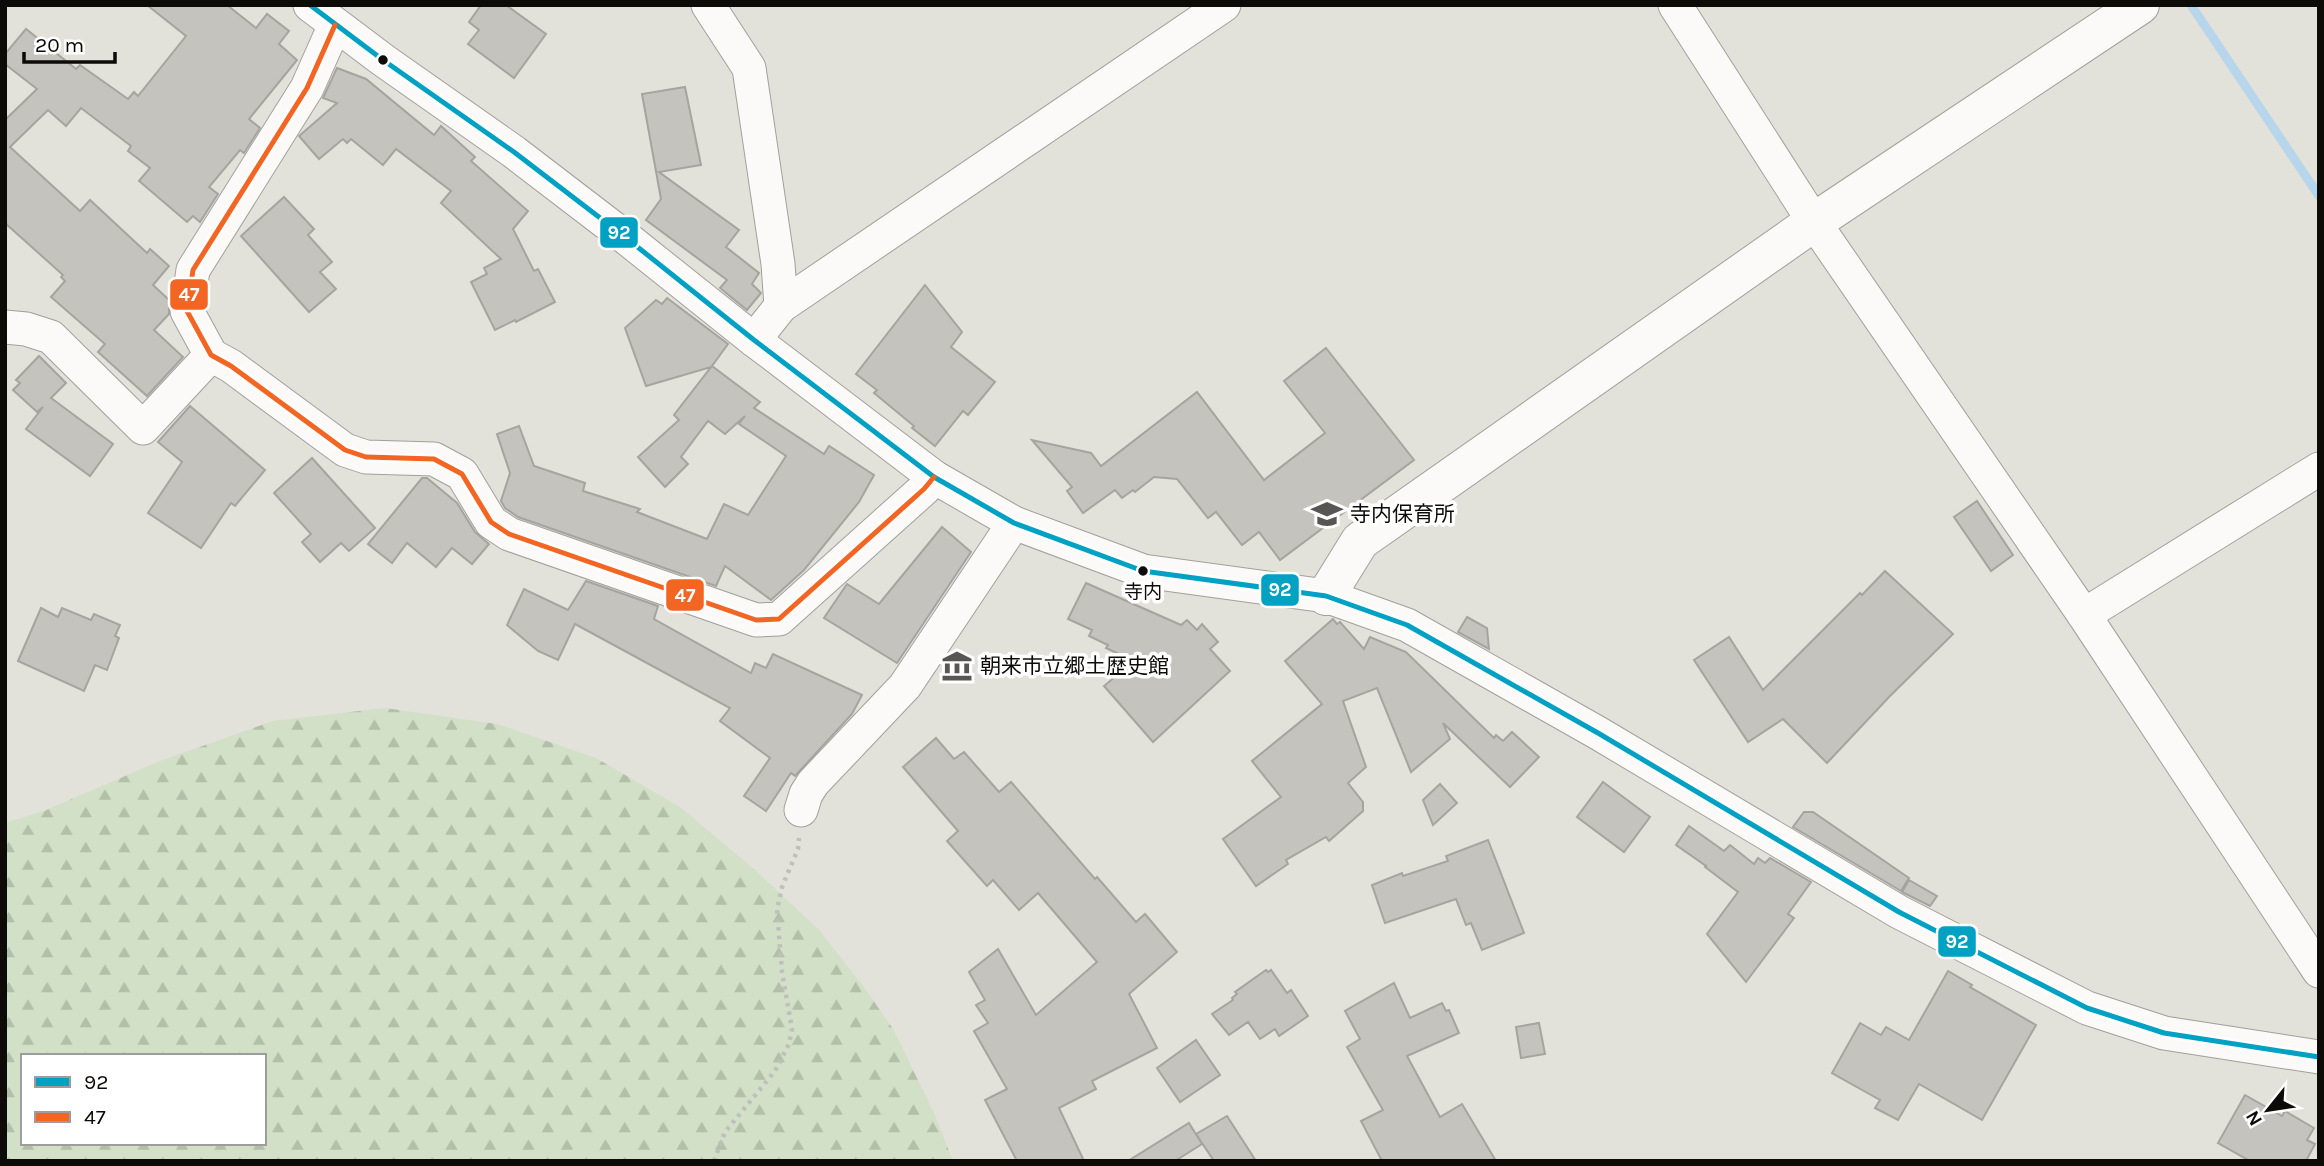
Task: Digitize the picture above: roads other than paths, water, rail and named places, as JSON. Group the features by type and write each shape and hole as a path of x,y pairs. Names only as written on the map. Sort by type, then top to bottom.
{"street":[{"path":"708,5 748,68 778,264 781,306"},
{"path":"754,340 781,306 1224,5"},
{"path":"1675,5 1814,222 2084,615 2319,971"},
{"path":"1326,596 1360,541 1814,222 2140,5"},
{"path":"934,477 779,619 756,620 509,534 491,522 462,474 434,459 366,457 345,450 211,355 187,311 193,270 307,88 322,15 525,161 934,477 1014,523 1143,571 1326,596 1407,625 1598,733 1899,912 2087,1008 2164,1033 2319,1057"},
{"path":"5,327 26,329 51,337 143,428 211,355"},
{"path":"2084,615 2319,469"},
{"path":"801,810 813,783 905,685 1014,523"}],"waterway":[{"path":"2191,5 2319,196"}],"place":[{"name":"寺内保育所","path":"1327,514"},
{"name":"寺内","path":"1143,571"},
{"name":"朝来市立郷土歴史館","path":"957,666"}]}
